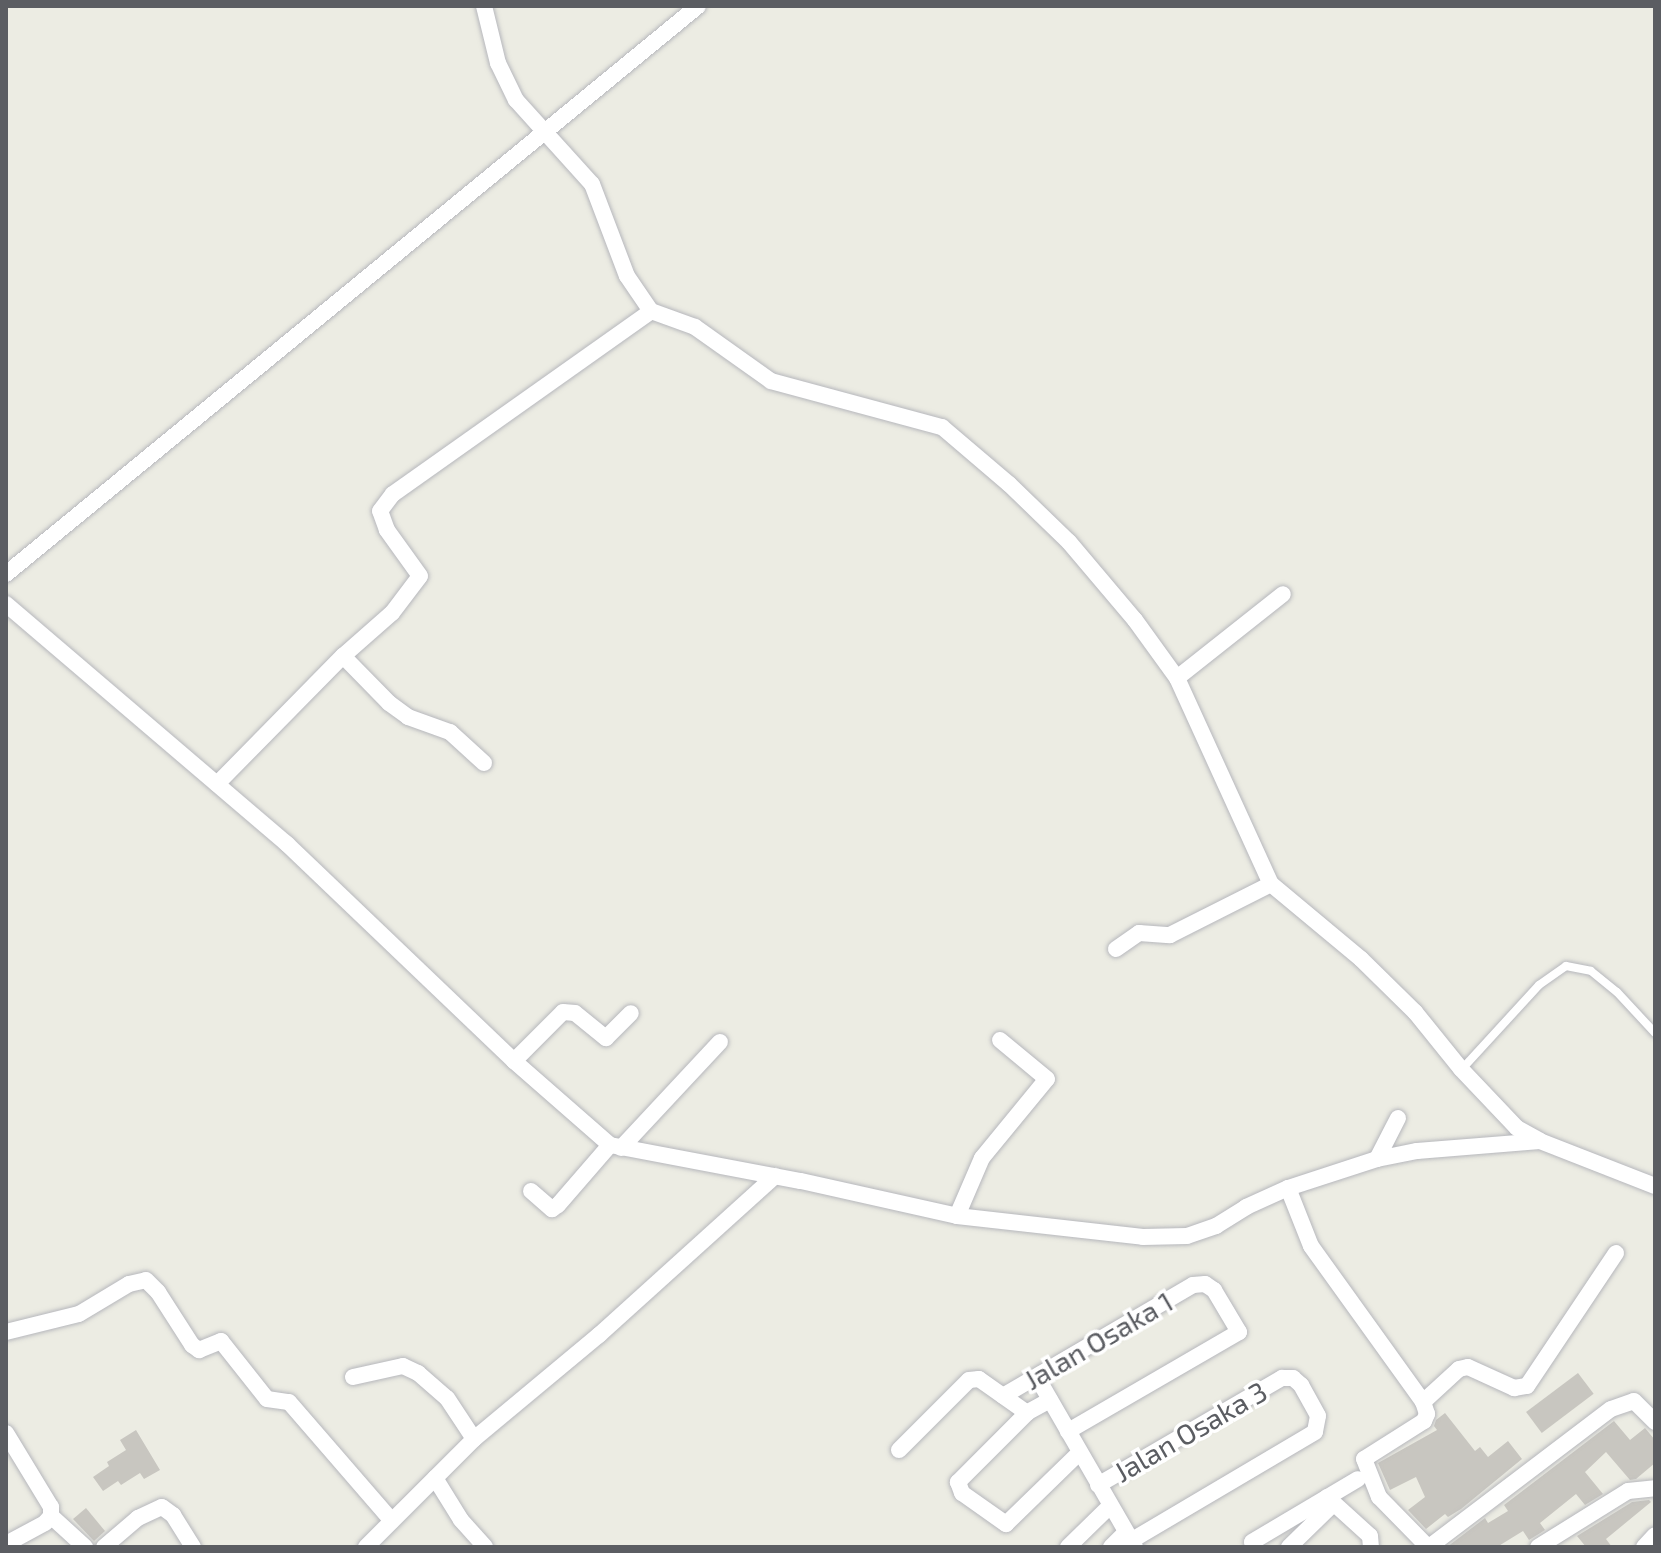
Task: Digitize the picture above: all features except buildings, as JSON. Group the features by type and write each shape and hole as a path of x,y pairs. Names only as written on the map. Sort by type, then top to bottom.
{"street":[{"path":"484,6 498,63 516,100 592,184 627,276 651,311 695,327 771,381 942,427 1009,484 1069,542 1135,620 1177,678 1248,841 1271,884 1372,970 1415,1012 1461,1069 1517,1128 1540,1141 1655,1186"},
{"path":"6,574 698,6"},
{"path":"217,784 343,656 392,613 420,576 387,530 380,511 393,494 651,311"},
{"path":"1177,678 1283,594"},
{"path":"10,614 287,844 514,1061 616,1147 775,1176 957,1216 1143,1237 1187,1236 1216,1226 1246,1207 1288,1188 1377,1159 1417,1151 1540,1141"},
{"path":"343,656 389,703 408,717 450,732 484,763"},
{"path":"1116,949 1139,933 1170,935 1271,884"},
{"path":"514,1061 563,1012 575,1013 606,1038 631,1013"},
{"path":"957,1216 982,1158 1047,1079 1000,1040"},
{"path":"531,1191 552,1209 558,1205 720,1042"},
{"path":"1377,1159 1398,1118"},
{"path":"366,1547 474,1439 599,1335 775,1176"},
{"path":"1288,1188 1311,1246 1423,1402 1427,1414 1424,1421 1364,1459 1379,1497 1428,1547 1611,1409 1634,1401 1655,1422"},
{"path":"1423,1402 1459,1369 1468,1367 1514,1388 1527,1386 1616,1253"},
{"path":"6,1332 79,1314 129,1284 146,1280 158,1292 192,1345 199,1350 221,1341 267,1399 289,1402 392,1521"},
{"name":"Jalan Osaka 1","path":"1003,1396 1193,1285 1205,1284 1214,1290 1239,1332 1068,1431"},
{"path":"353,1377 403,1366 418,1373 447,1398 474,1439"},
{"path":"1037,1377 1130,1540 1111,1547"},
{"name":"Jalan Osaka 3","path":"1098,1485 1282,1378 1293,1378 1301,1385 1318,1416 1315,1432 1130,1540"},
{"path":"899,1450 969,1380 979,1379 1027,1413"},
{"path":"1050,1400 1027,1413 958,1482 962,1493 1006,1524 1079,1453"},
{"path":"6,1433 51,1507 51,1516 85,1547"},
{"path":"435,1478 461,1520 485,1547"},
{"path":"1289,1547 1330,1501 1358,1479"},
{"path":"1538,1547 1628,1491 1637,1487 1655,1488"},
{"path":"1254,1547 1252,1542 1330,1501"},
{"path":"1330,1501 1370,1536 1371,1547"},
{"path":"1068,1547 1110,1506"},
{"path":"104,1547 138,1518 162,1507 173,1515 193,1547"},
{"path":"6,1544 51,1516"},
{"path":"1644,1547 1655,1535"}],"lane":[{"path":"1461,1069 1539,985 1566,966 1591,971 1617,992 1655,1033"}]}
